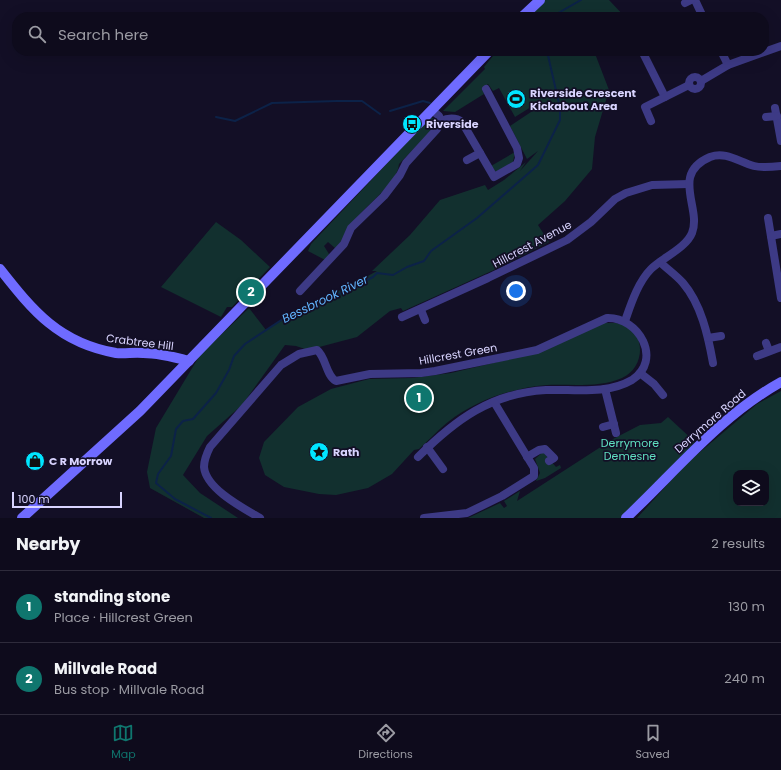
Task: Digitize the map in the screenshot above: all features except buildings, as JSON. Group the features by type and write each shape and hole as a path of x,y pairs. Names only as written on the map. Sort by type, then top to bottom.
{"main road":[{"path":"527,12 540,0"},
{"path":"22,518 114,436 484,56"},
{"name":"Crabtree Hill","path":"0,269 37,314 55,330 85,345 116,353 145,353 188,361"},
{"name":"Derrymore Road","path":"626,518 714,431 758,395 781,382"}],"street":[{"path":"695,0 701,12"},
{"path":"769,50 781,46"},
{"path":"644,56 665,97"},
{"path":"724,56 728,65"},
{"path":"651,121 645,107 690,85 692,78 696,77 701,81 728,65 753,56"},
{"path":"300,291 344,244 351,228 384,196 400,175 406,163 437,129 441,121 446,119 459,120 494,177 517,164 519,158 517,148 486,89"},
{"path":"432,110 441,121"},
{"path":"766,117 776,112 781,141"},
{"path":"467,160 480,153"},
{"path":"418,457 459,419 478,408 494,402 527,392 605,389 619,386 632,380 640,373 644,365 646,348 638,332 625,321 634,297 651,269 687,242 692,233 693,217 688,191 689,184 696,167 711,157 729,156 748,164 761,167 781,166"},
{"name":"Hillcrest Avenue","path":"402,317 421,310 567,240 591,222 615,199 626,193 652,185 689,184"},
{"path":"768,218 771,236 777,254 780,294"},
{"path":"771,236 781,234"},
{"path":"660,262 682,282 689,291 697,307 708,338 713,363"},
{"path":"421,310 425,320"},
{"name":"Hillcrest Green","path":"260,518 222,494 206,474 204,460 210,447 281,365 299,354 317,350 323,354 332,376 336,381 370,374 421,373 537,350 606,318 615,318 625,321"},
{"path":"708,338 721,336"},
{"path":"766,343 770,351"},
{"path":"757,356 781,347"},
{"path":"640,373 654,384 663,395"},
{"path":"603,427 615,428 605,389"},
{"path":"424,518 467,514 502,496 534,476 534,468 494,402"},
{"path":"428,448 444,469"},
{"path":"527,457 539,450 546,449 554,458 549,461"}],"green space":[{"path":"545,0 609,0 620,12 534,12"},
{"path":"493,56 596,56 609,90 595,137 592,169 565,201 538,225 549,242 496,269 403,311 401,308 390,311 357,337 308,350 296,346 285,345 242,405 207,436 183,475 200,493 238,518 204,518 150,488 147,472 156,428 200,355 249,308 266,330 377,271 372,271 410,235 440,200 485,185 488,190 504,180 526,162 520,171 538,151 527,159 510,126 534,110 529,102 531,107 515,117 499,88 493,91 488,84 482,89 484,94 455,112 443,111 485,69 484,67"},
{"path":"430,118 434,118 435,123 430,132 399,164 390,183 353,222 345,233 341,244 335,248 328,242 324,246 329,254 327,261 308,251 311,244"},
{"path":"515,152 513,162 496,172 491,166"},
{"path":"216,222 241,240 270,267 232,307 227,307 221,317 161,287"},
{"path":"603,323 615,323 627,326 638,338 640,353 638,361 629,374 622,378 604,383 585,385 547,385 521,389 482,401 470,407 448,422 419,449 414,450 392,474 368,488 336,495 319,494 284,487 265,475 259,458 264,442 298,407 331,389 369,379 412,378 451,373 540,352"},
{"name":"Derrymore Demesne","path":"781,391 781,518 637,518 687,463 757,404"},
{"path":"668,417 695,442 628,518 468,518 500,503 504,508 507,506 504,501 520,491 517,501 613,439 640,425 661,423"},
{"path":"543,452 556,467 560,465 561,468 545,478 536,481 540,473 535,459"}],"waterway":[{"name":"Bessbrook River","path":"560,12 581,0"},
{"name":"Bessbrook River","path":"211,518 175,499 156,483 158,474 171,456 176,429 183,421 193,419 216,393 229,370 234,356 245,344 292,313 344,292 373,277 377,273 393,275 407,267 424,261 431,251 477,218 538,165 560,120 560,108 548,56"},
{"path":"216,117 235,121 272,103 337,101 362,101 380,114"},
{"path":"390,111 423,101 430,103"}],"place":[{"name":"Riverside Crescent Kickabout Area","path":"516,99"},
{"name":"Riverside","path":"412,124"},
{"name":"Millvale Road","path":"251,292"},
{"name":"standing stone","path":"419,398"},
{"name":"Rath","path":"319,452"},
{"name":"C R Morrow","path":"35,461"}]}
